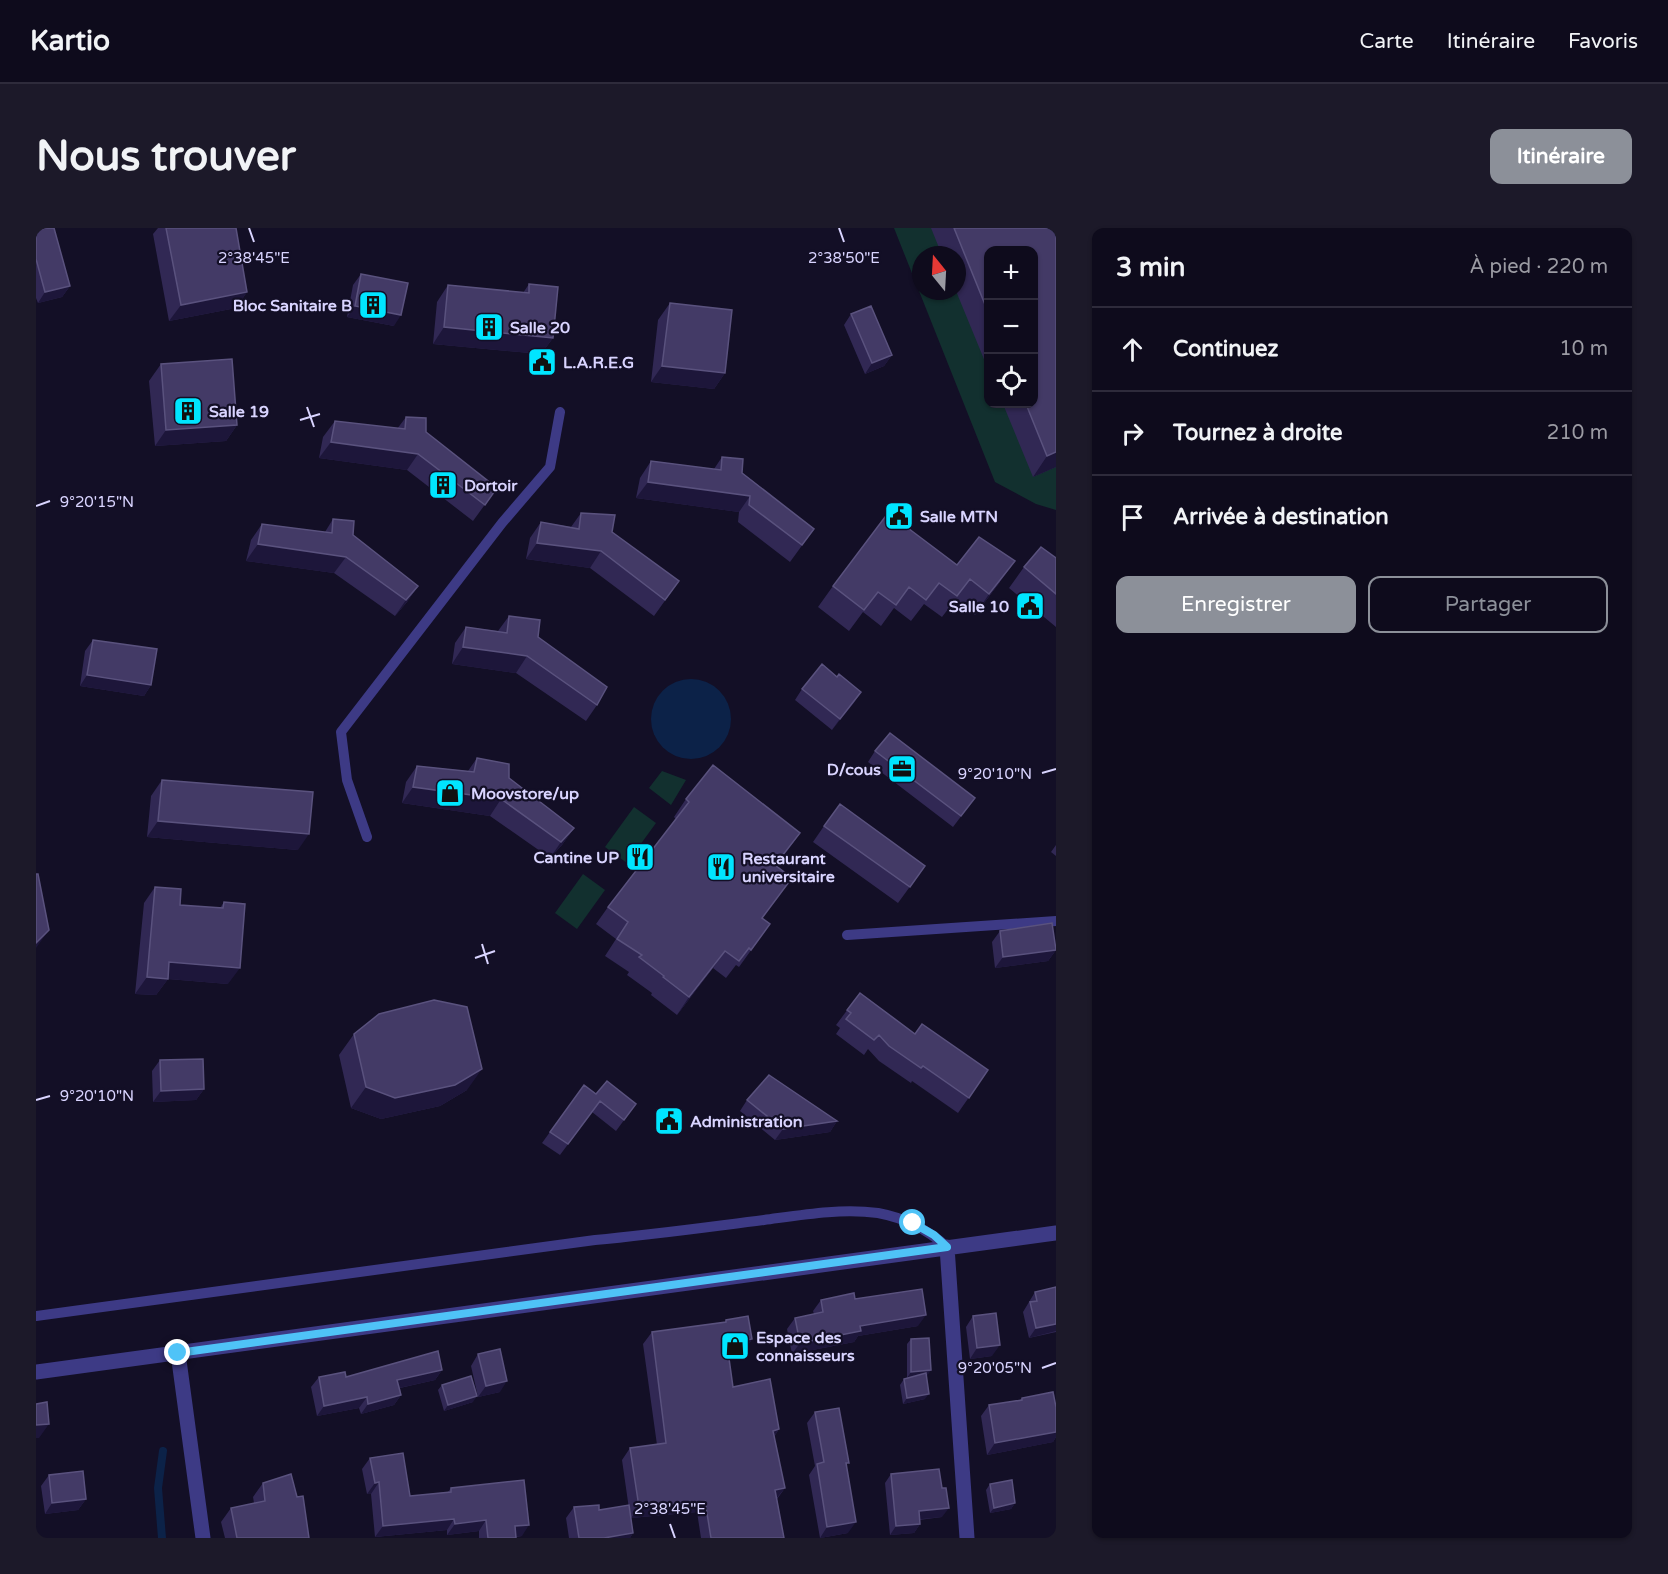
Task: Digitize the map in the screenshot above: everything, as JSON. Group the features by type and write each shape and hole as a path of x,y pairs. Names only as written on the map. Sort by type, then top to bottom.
{"street":[{"path":"36,1372 1056,1233"},
{"path":"947,1247 967,1538"},
{"path":"178,1353 203,1538"}],"lane":[{"path":"367,837 347,780 341,732 502,523 550,467 560,412"},
{"path":"847,935 1056,921"},
{"path":"36,1316 583,1242 834,1211 878,1214 913,1223 934,1235 947,1247"}],"green space":[{"path":"894,228 1056,228 1056,510 1036,504 995,482 923,300 966,300 966,246 912,246 912,273"},
{"path":"662,771 686,780 671,805 649,788"},
{"path":"634,807 656,823 627,863 605,847"},
{"path":"583,874 605,890 577,929 555,913"}],"water":[{"path":"683,679 699,679 713,686 724,697 731,711 728,734 713,752 699,759 683,759 669,752 658,741 651,727 651,711 658,697 669,686"}],"building":[{"path":"54,228 70,286 45,292 36,259 36,231"},
{"path":"166,228 236,228 247,292 181,305"},
{"path":"954,228 1056,228 1056,452 1047,456 1028,408 1038,408 1038,246 984,246 984,302 966,258 966,246 961,246"},
{"path":"361,274 408,283 401,315 355,306"},
{"path":"529,284 558,287 553,338 444,327 448,285 529,293"},
{"path":"670,303 732,310 725,373 662,366"},
{"path":"871,306 892,355 872,363 851,314"},
{"name":"Salle 19","path":"232,359 237,425 166,430 161,364"},
{"path":"406,417 426,418 426,432 497,488 485,505 418,454 331,442 335,421 405,429"},
{"path":"722,457 743,459 742,473 814,529 802,545 749,505 750,496 648,482 651,461 721,470"},
{"path":"581,513 615,515 612,532 679,581 665,600 601,551 537,543 541,522 579,529"},
{"path":"888,513 957,565 979,537 1015,561 989,594 970,579 957,596 939,583 926,600 909,587 896,605 878,592 864,610 833,586"},
{"path":"333,519 354,521 353,535 418,586 406,600 346,557 258,544 262,524 332,533"},
{"path":"1041,547 1056,558 1056,594 1024,567"},
{"path":"509,616 540,620 538,637 607,687 597,705 527,656 463,647 466,627 507,633"},
{"path":"93,640 157,649 151,685 87,675"},
{"path":"822,664 837,677 839,674 861,692 840,719 802,689"},
{"path":"890,733 975,798 961,816 875,751"},
{"path":"477,758 509,764 509,778 574,828 561,842 501,799 413,787 417,766 474,772"},
{"path":"713,765 800,833 775,865 792,878 762,918 770,924 751,950 749,948 739,961 725,951 689,997 639,957 642,955 617,939 628,922 608,907 689,802 686,799"},
{"path":"162,780 313,792 309,834 158,821"},
{"path":"840,804 925,866 910,887 824,826"},
{"path":"36,874 38,874 49,930 36,943"},
{"path":"155,887 181,889 180,905 223,908 224,902 245,904 240,968 169,962 168,979 147,977"},
{"path":"1052,923 1056,950 1003,957 1000,931"},
{"path":"860,993 915,1034 922,1024 988,1070 969,1098 889,1046 879,1035 874,1040 846,1019 851,1013 847,1010"},
{"path":"434,1000 467,1007 482,1069 455,1085 395,1098 366,1087 354,1034 379,1014"},
{"path":"203,1059 204,1089 161,1091 160,1060"},
{"path":"769,1075 837,1121 783,1129 747,1100"},
{"path":"607,1081 636,1104 624,1120 600,1101 568,1144 550,1132 584,1085 596,1094"},
{"path":"1056,1287 1056,1324 1036,1328 1030,1302 1037,1301 1035,1292"},
{"path":"922,1289 926,1315 860,1326 861,1331 800,1343 795,1318 823,1312 821,1300 854,1293 855,1299"},
{"path":"996,1313 1000,1345 977,1348 973,1316"},
{"path":"748,1316 752,1339 727,1344 733,1387 770,1379 779,1429 773,1431 785,1488 775,1490 784,1538 711,1538 705,1501 639,1507 630,1448 666,1443 652,1332 726,1322 726,1320"},
{"path":"929,1338 931,1370 911,1372 911,1339"},
{"path":"500,1349 507,1381 486,1386 478,1354"},
{"path":"438,1351 442,1370 397,1380 401,1395 368,1404 367,1397 324,1406 319,1377 345,1372 346,1377"},
{"path":"926,1373 929,1394 907,1398 904,1379"},
{"path":"471,1376 477,1396 448,1405 442,1385"},
{"path":"1053,1392 1056,1407 1056,1432 995,1443 989,1405"},
{"path":"47,1402 49,1424 36,1425 36,1404"},
{"path":"839,1408 856,1522 827,1527 817,1464 824,1462 815,1412"},
{"path":"403,1453 410,1496 451,1492 451,1488 524,1480 529,1525 515,1526 516,1538 488,1538 486,1520 455,1524 454,1519 383,1526 379,1482 375,1483 370,1458"},
{"path":"939,1469 942,1488 946,1488 949,1508 919,1511 920,1524 896,1526 891,1474"},
{"path":"83,1471 86,1499 52,1503 49,1475"},
{"path":"291,1474 297,1497 303,1496 309,1538 237,1538 231,1508 265,1501 263,1483"},
{"path":"1012,1480 1015,1503 994,1508 990,1484"},
{"path":"599,1505 599,1510 629,1505 633,1533 604,1538 579,1538 574,1507"}],"waterway":[{"path":"162,1538 158,1488 163,1451"}],"place":[{"name":"Bloc Sanitaire B","path":"373,305"},
{"name":"Salle 20","path":"489,327"},
{"name":"L.A.R.E.G","path":"542,362"},
{"name":"Salle 19","path":"188,411"},
{"name":"Dortoir","path":"443,485"},
{"name":"Salle MTN","path":"899,516"},
{"name":"Salle 10","path":"1030,606"},
{"name":"D/cous","path":"902,769"},
{"name":"Moovstore/up","path":"450,793"},
{"name":"Cantine UP","path":"640,857"},
{"name":"Restaurant universitaire","path":"721,867"},
{"name":"Administration","path":"669,1121"},
{"name":"Espace des connaisseurs","path":"735,1346"}],"route":[{"path":"178,1353 947,1247 934,1235 913,1223"}]}
